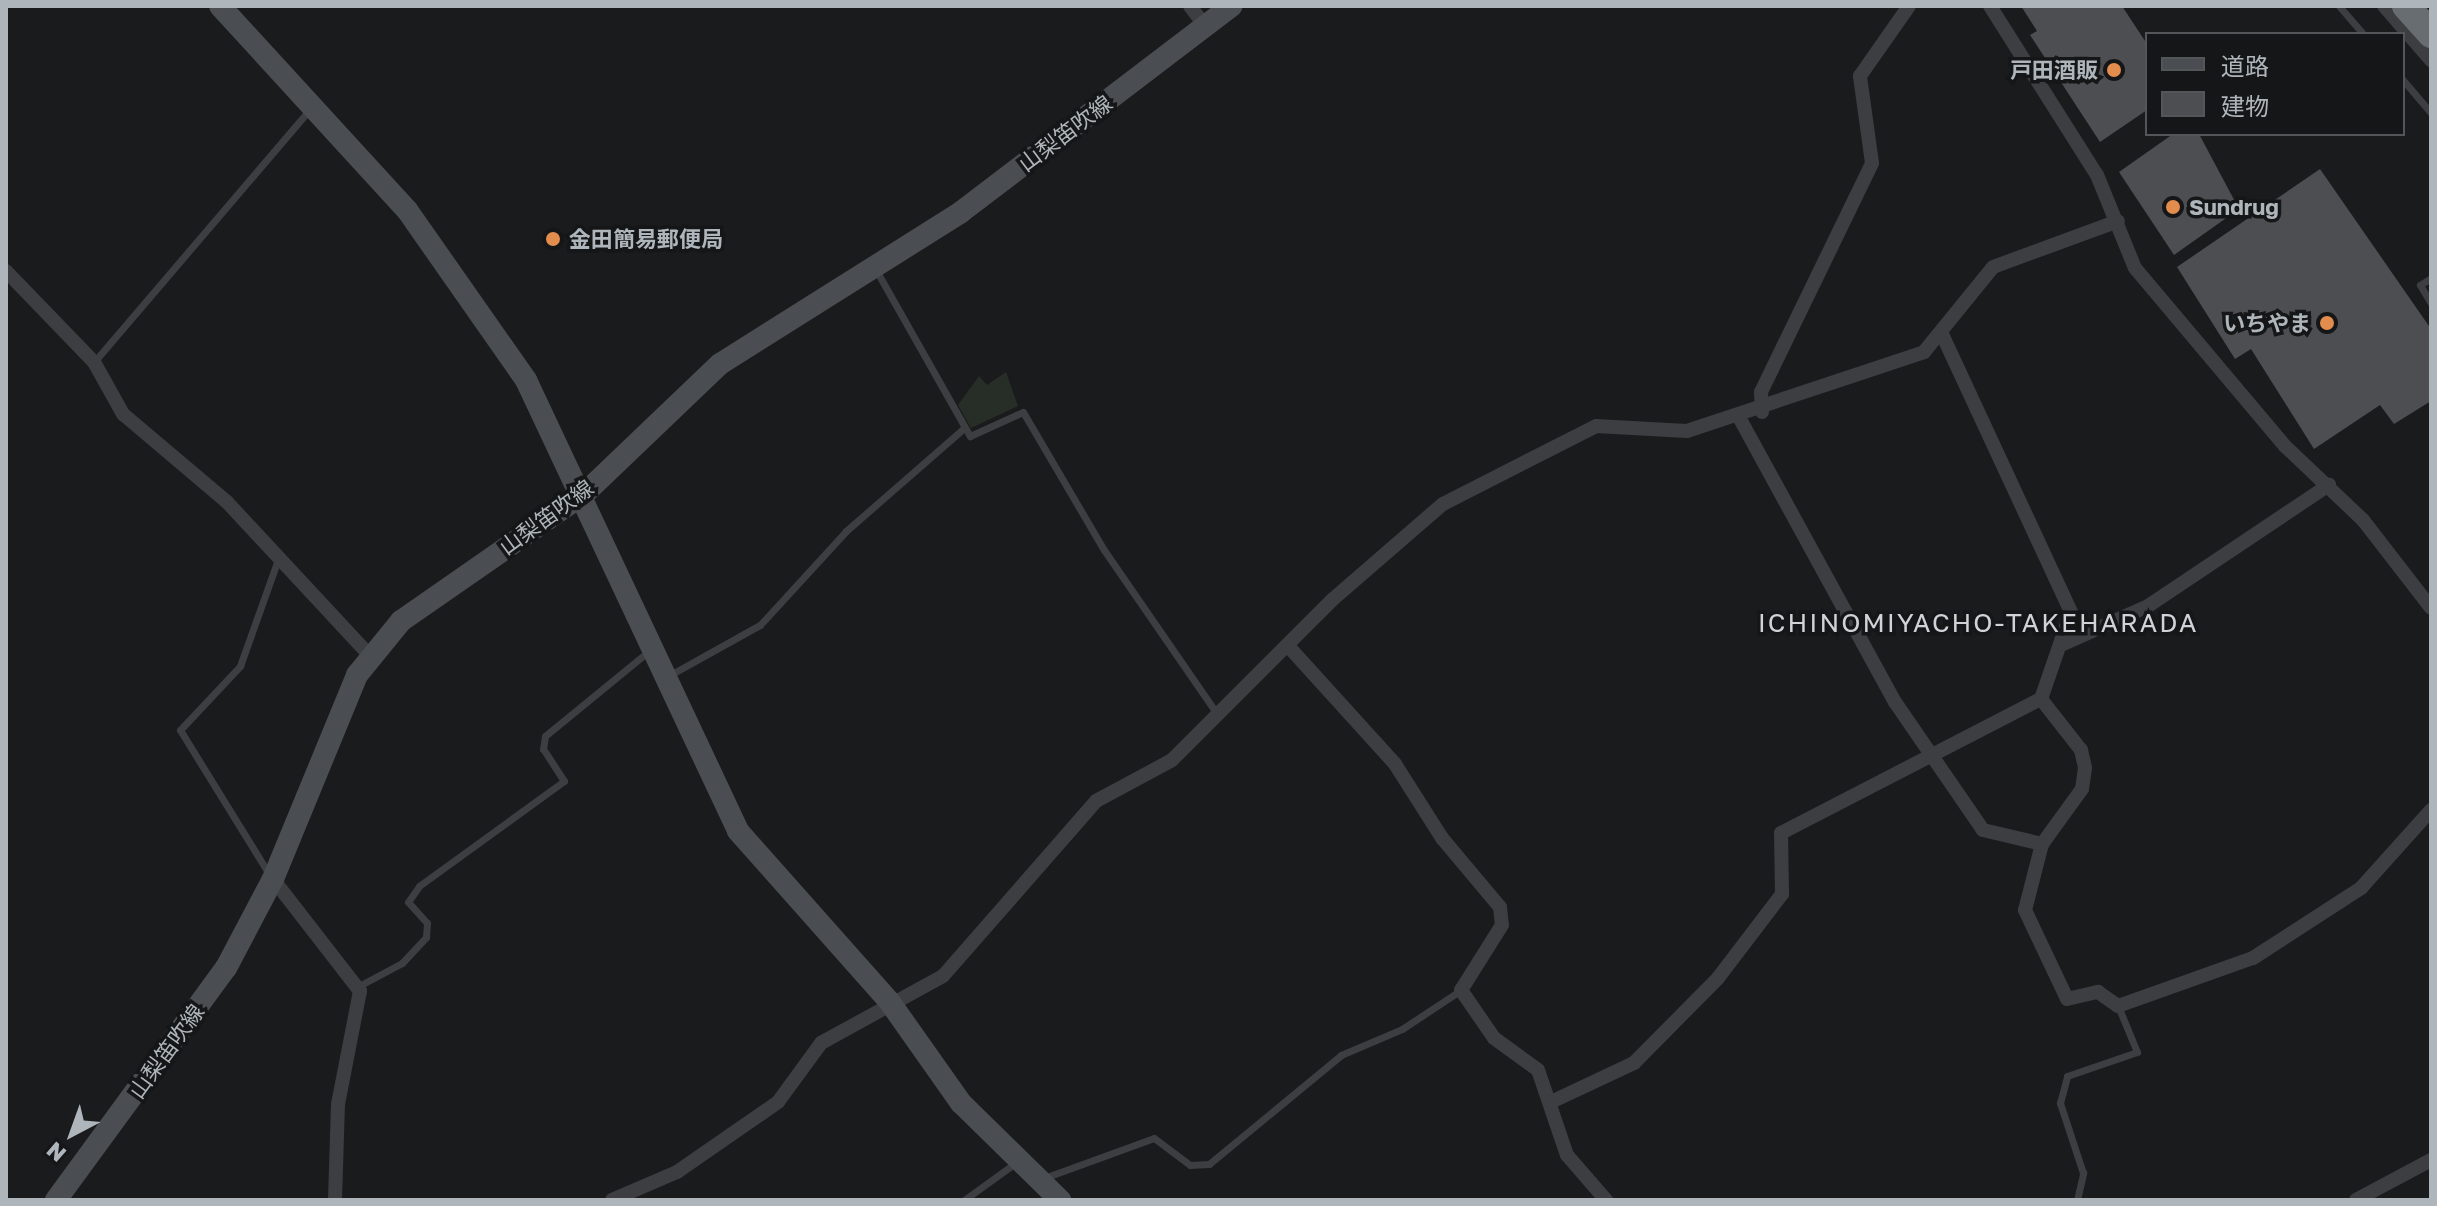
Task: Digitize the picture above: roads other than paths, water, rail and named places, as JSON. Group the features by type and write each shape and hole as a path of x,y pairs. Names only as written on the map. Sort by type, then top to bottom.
{"highway":[{"path":"2406,6 2431,34"}],"main road":[{"path":"220,6 314,105 432,243 526,380 585,493 649,651 738,831 889,1001 961,1103 1060,1200"},
{"name":"山梨笛吹線","path":"56,1200 226,968 273,879 369,655 401,621 585,493 720,364 876,270 1231,6"}],"street":[{"path":"1190,6 1205,26"},
{"path":"1762,412 1761,392 1872,163 1860,76 1909,6"},
{"path":"1990,6 2097,175 2135,268 2285,446 2329,485 2431,608"},
{"path":"2384,6 2431,60"},
{"path":"612,1200 677,1172 778,1102 821,1043 889,1001 943,976 1096,801 1139,782 1220,717 1289,647 1443,504 1596,426 1687,431 1762,412 1924,352 1942,334 1993,267 2118,221"},
{"path":"6,271 94,362 123,414 227,502 369,655"},
{"path":"1551,1102 1634,1063 1718,978 1782,894 1781,833 2041,699 2063,644 2071,612 1942,334"},
{"path":"1740,419 1895,702 1983,830 2042,844"},
{"path":"2063,644 2148,606 2329,485"},
{"path":"1289,647 1395,764 1442,838 1500,907 1502,925 1461,990 1494,1038 1538,1070 1567,1155 1606,1200"},
{"path":"2041,699 2081,750 2085,768 2082,789 2042,844 2025,910 2067,999 2098,992 2118,1006 2253,958 2361,888 2431,810"},
{"path":"273,879 357,987 361,1012 338,1104 335,1200"},
{"path":"2356,1200 2431,1160"}],"lane":[{"path":"2339,6 2361,32"},
{"path":"2405,82 2431,113"},
{"path":"94,362 314,105"},
{"path":"876,270 963,429 970,436 1023,412 1104,550 1220,717"},
{"path":"2431,278 2420,285 2431,303"},
{"path":"663,679 760,625 846,531 963,429"},
{"path":"273,879 180,730 240,666 278,559"},
{"path":"357,987 402,963 426,937 427,923 408,902 419,886 564,781 543,749 545,736 649,651"},
{"path":"1040,1179 1154,1138 1190,1165 1209,1164 1341,1055 1402,1029 1461,990"},
{"path":"2077,1200 2083,1173 2060,1103 2067,1076 2137,1052 2118,1006"},
{"path":"964,1200 1019,1160"}],"place":[{"name":"戸田酒販","path":"2114,70"},
{"name":"Sundrug","path":"2173,207"},
{"name":"金田簡易郵便局","path":"553,239"},
{"name":"いちやま","path":"2327,323"}],"district":[{"name":"ICHINOMIYACHO-TAKEHARADA","path":"1978,623"}]}
